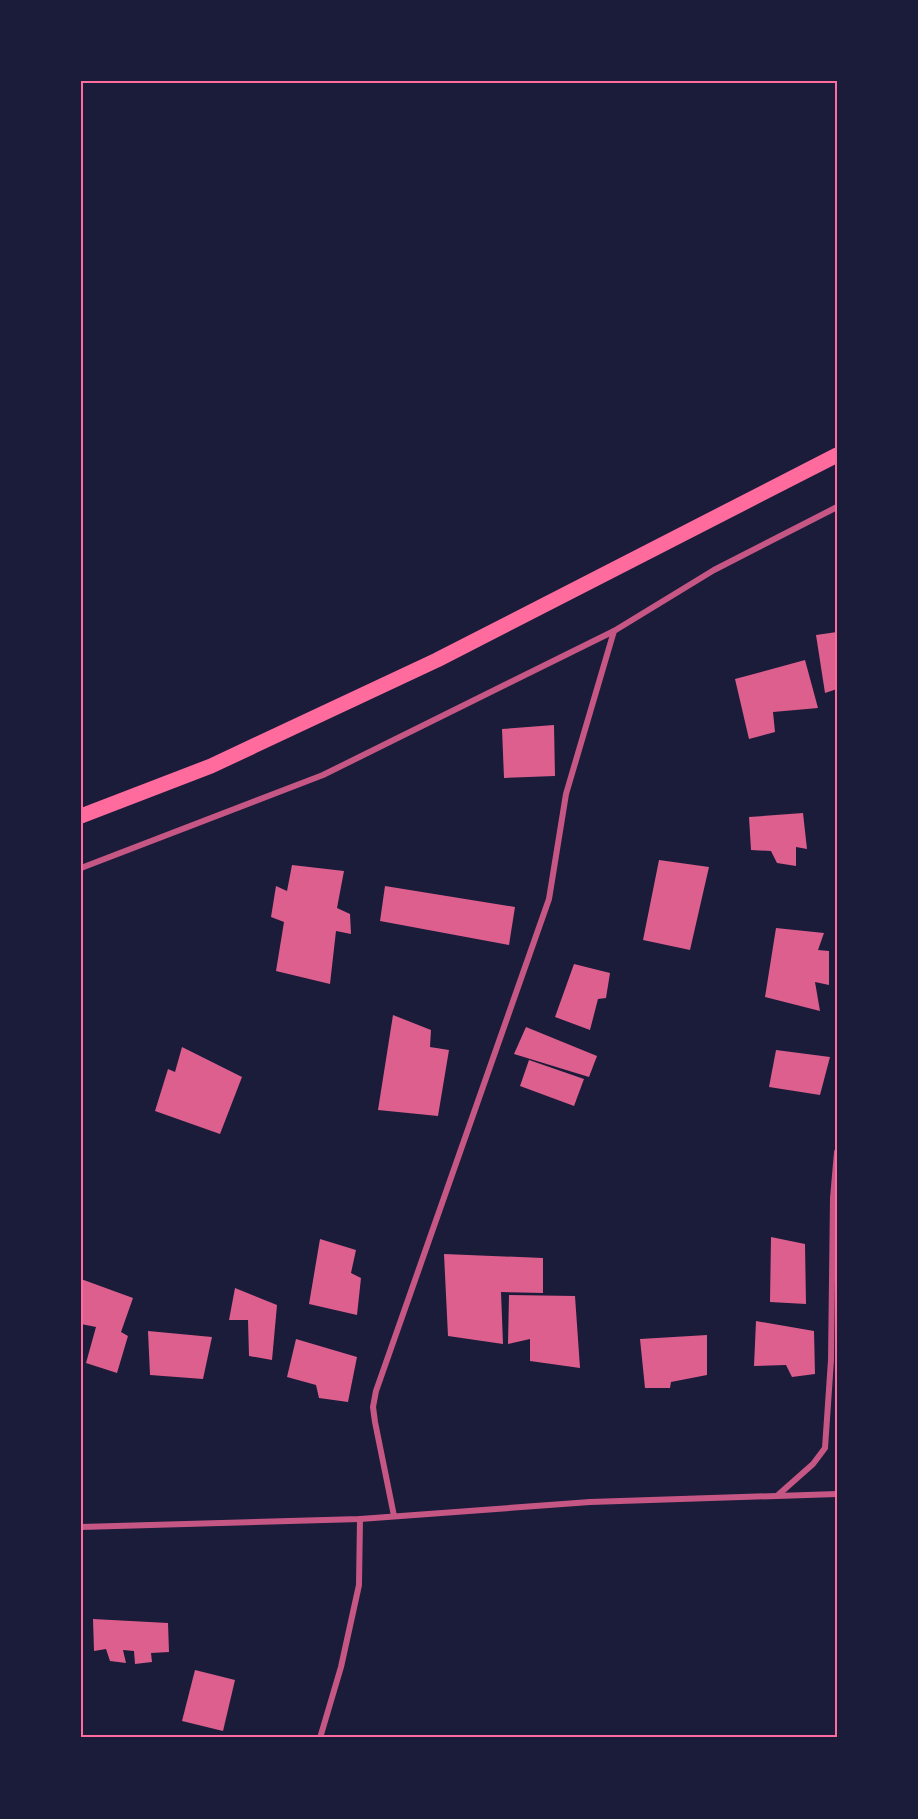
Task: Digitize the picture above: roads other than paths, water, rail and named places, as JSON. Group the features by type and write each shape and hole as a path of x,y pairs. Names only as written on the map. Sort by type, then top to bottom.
{"main road":[{"path":"81,816 211,766 437,660 837,455"}],"street":[{"path":"81,868 323,775 614,631 714,570 837,507"},
{"path":"394,1516 375,1422 373,1407 376,1391 549,898 566,794 614,631"},
{"path":"778,1496 813,1464 825,1448 831,1360 833,1198 837,1152"},
{"path":"81,1527 360,1519 590,1502 837,1494"},
{"path":"320,1738 341,1667 358,1584 360,1519"}]}
